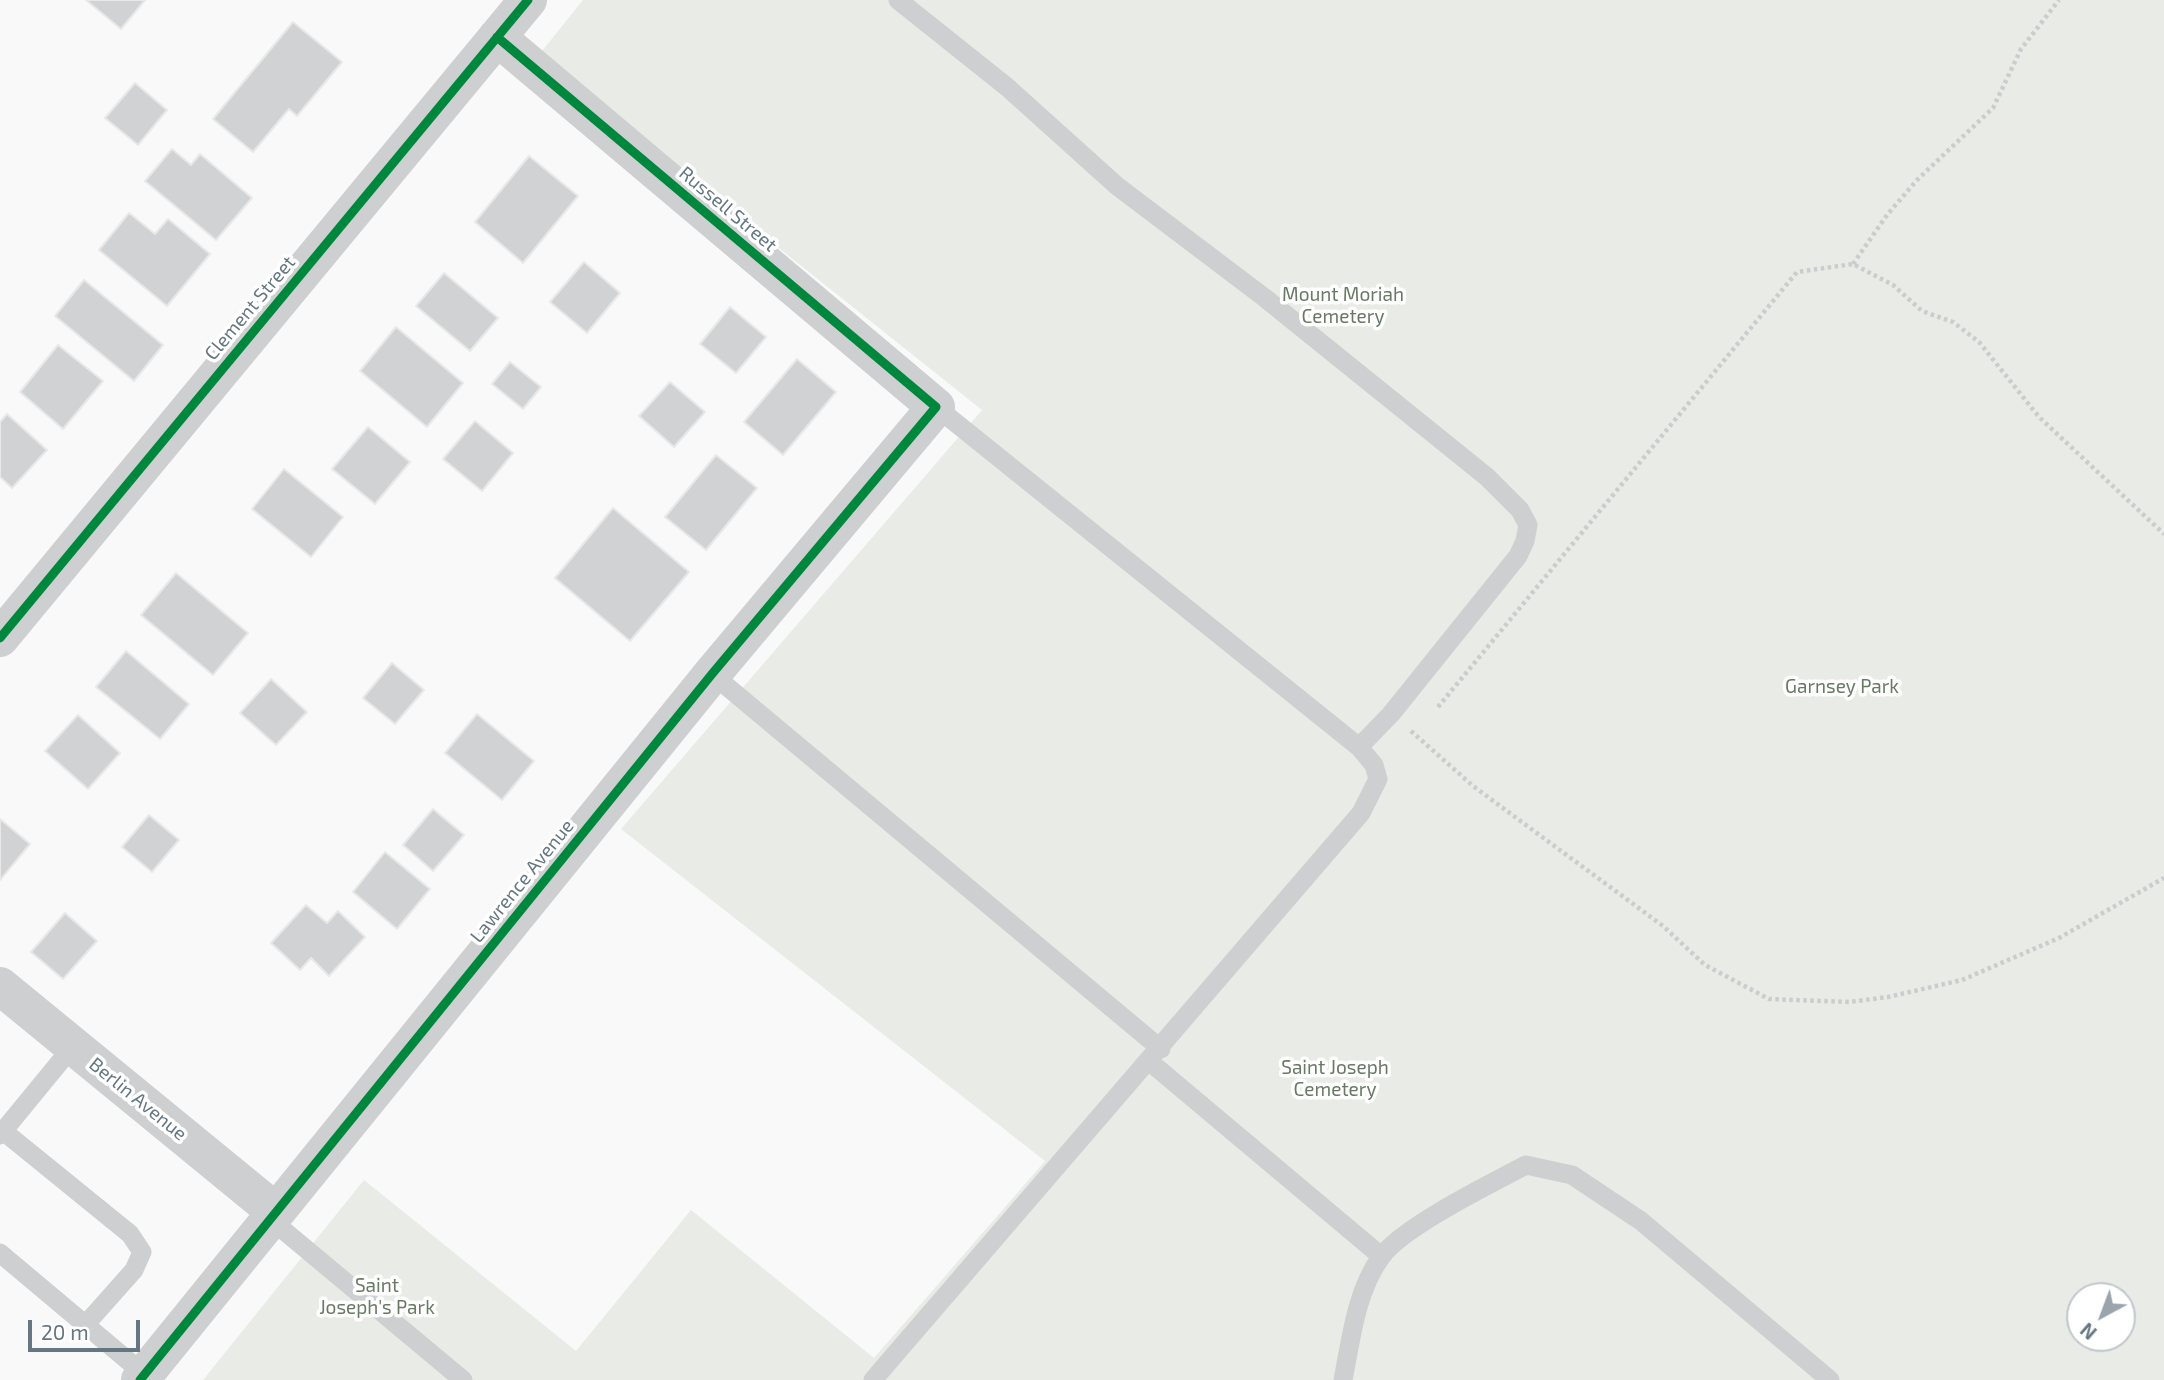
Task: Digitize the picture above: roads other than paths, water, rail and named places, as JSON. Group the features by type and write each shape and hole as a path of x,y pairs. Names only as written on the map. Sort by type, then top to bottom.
{"street":[{"name":"Clement Street","path":"0,638 528,0"},
{"name":"Russell Street","path":"497,37 936,407"},
{"name":"Lawrence Avenue","path":"142,1377 712,674 936,407"},
{"name":"Berlin Avenue","path":"0,986 273,1216"}],"lane":[{"path":"898,0 1007,88 1117,186 1366,378 1487,477 1520,510 1528,525 1518,556 1391,714 1359,747"},
{"path":"873,1380 1155,1056 1361,813 1378,779 1374,765 1359,747 936,407"},
{"path":"712,674 1155,1056 1381,1256"},
{"path":"73,1046 2,1133 130,1234 142,1252 134,1270 86,1324"},
{"path":"1343,1380 1362,1297 1381,1256 1412,1231 1476,1191 1526,1165 1572,1175 1641,1221 1830,1380"},
{"path":"273,1216 463,1380"},
{"path":"0,1253 86,1324 142,1377"}],"park label":[{"name":"Mount Moriah Cemetery","path":"1343,306"},
{"name":"Garnsey Park","path":"1842,687"},
{"name":"Saint Joseph Cemetery","path":"1335,1079"},
{"name":"Saint Joseph's Park","path":"377,1297"}]}
